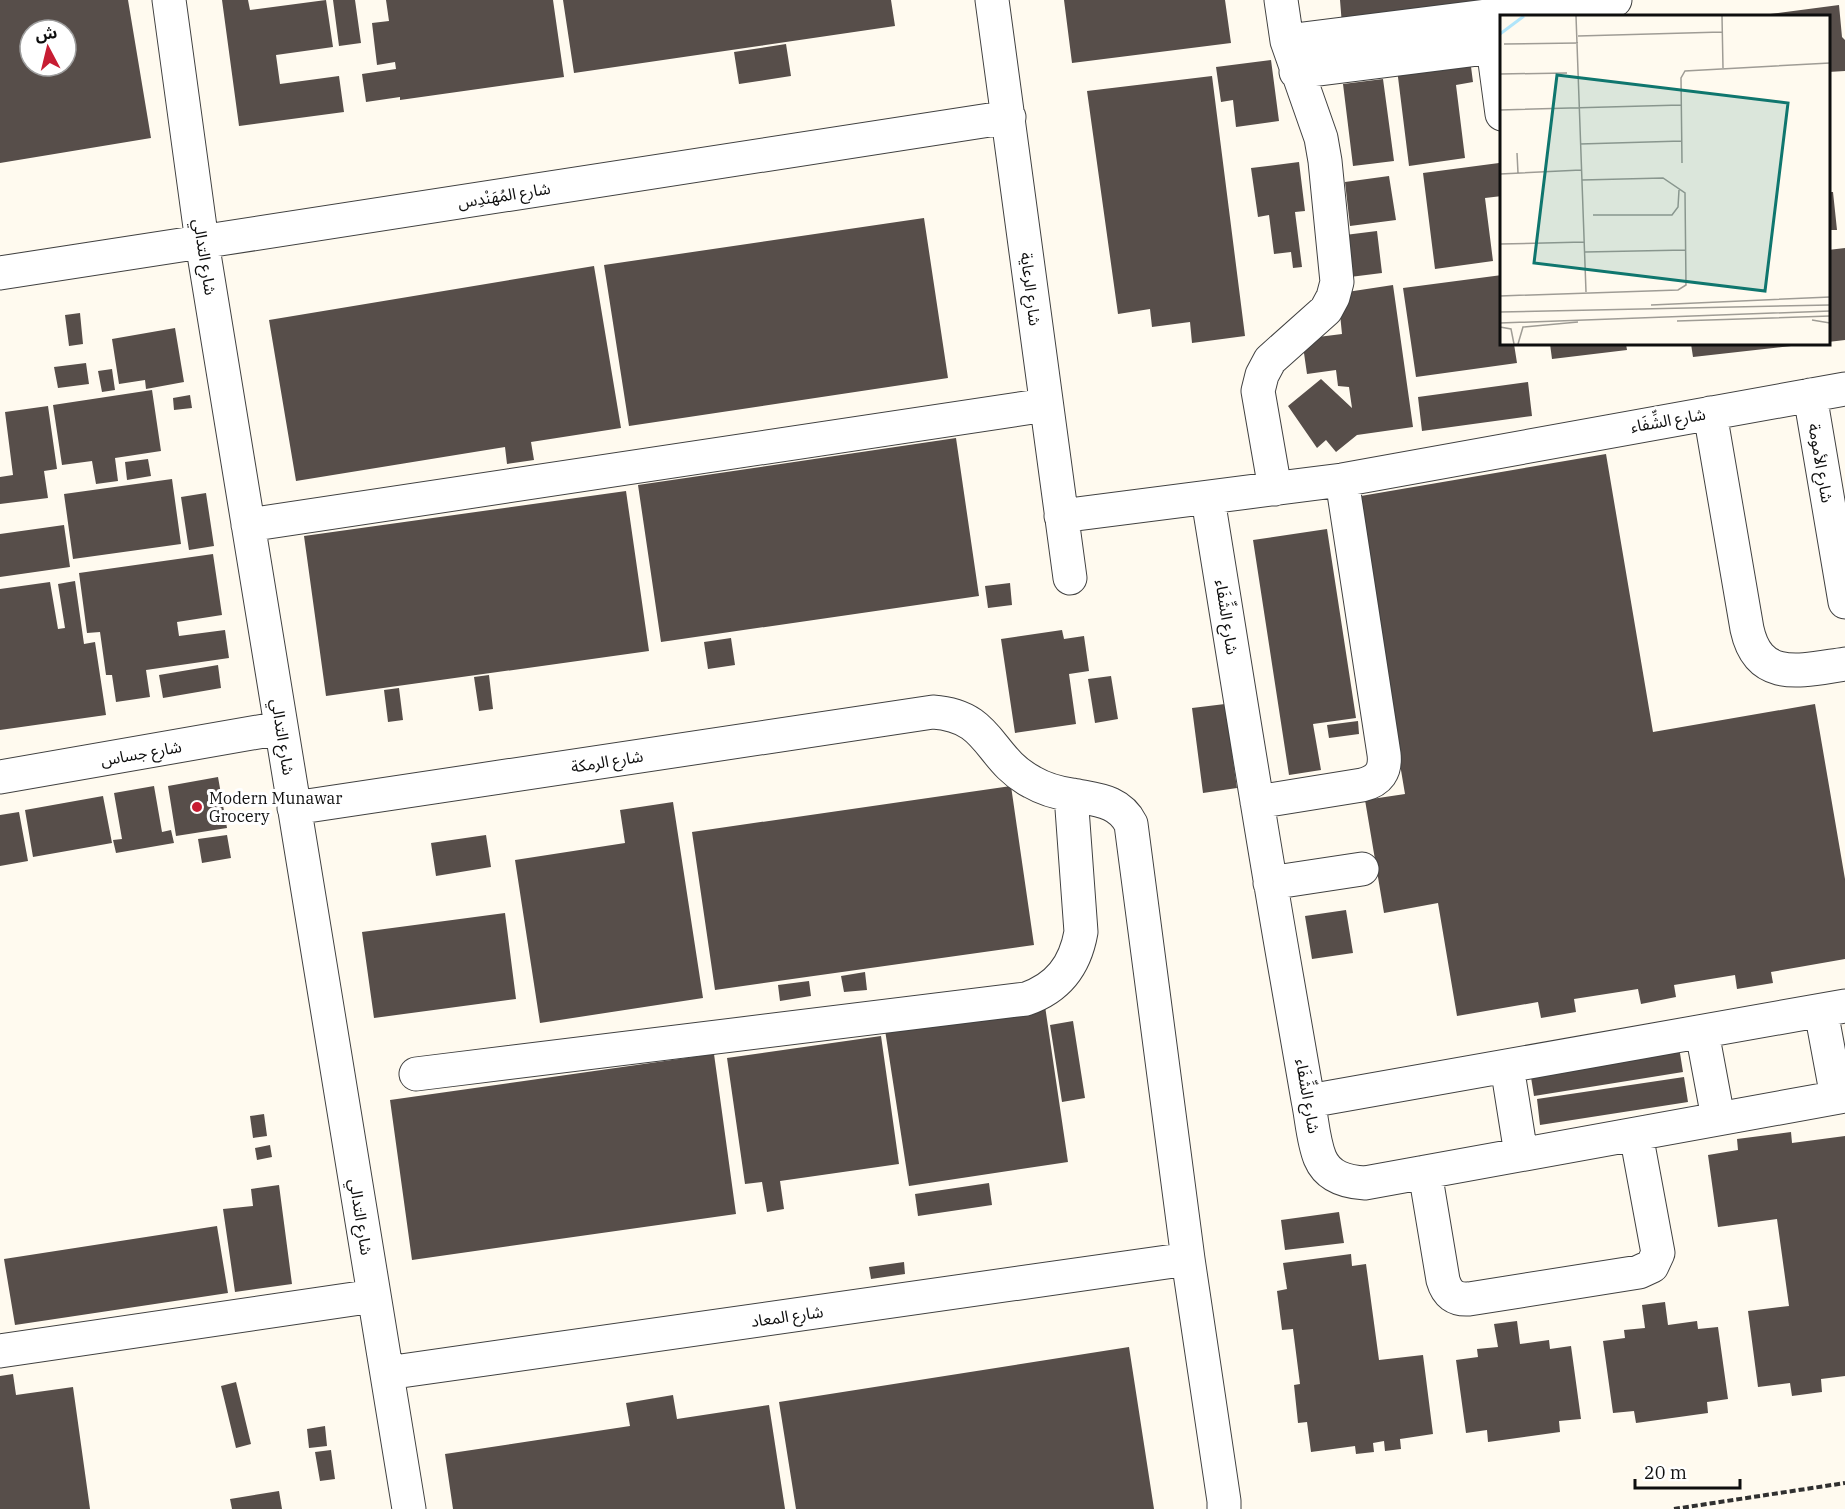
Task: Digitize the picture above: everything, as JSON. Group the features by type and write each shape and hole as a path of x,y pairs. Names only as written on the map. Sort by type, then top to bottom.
{"street":[{"name":"شارع التدالي","path":"169,0 202,242 409,1509"},
{"name":"شارع الرعاية","path":"992,0 1070,578"},
{"path":"1275,489 1258,391 1262,375 1270,360 1326,310 1337,282 1321,138 1292,57 1281,0"},
{"path":"1530,15 1615,0"},
{"path":"1292,57 1500,20"},
{"path":"1292,57 1497,47 1500,87"},
{"name":"شارع المُهَنْدِس","path":"0,273 1009,117"},
{"name":"شارع الشِّفَاء","path":"1061,516 1208,499 1342,480 1845,389"},
{"name":"شارع الأمومة","path":"1810,395 1845,602"},
{"path":"248,525 1046,405"},
{"path":"1710,413 1747,629 1755,653 1764,662 1787,671 1845,664"},
{"path":"1257,802 1371,783 1383,771 1385,763 1342,480"},
{"name":"شارع الشِّفَاء","path":"1208,499 1270,883 1309,1101 1321,1160 1328,1171 1339,1179 1365,1183 1841,1096"},
{"name":"شارع الرمكة","path":"294,808 921,714 945,713 968,721 978,728 1013,770 1031,782 1050,790 1110,803 1126,815 1131,824 1188,1259 1224,1509"},
{"name":"شارع جساس","path":"0,777 281,728"},
{"path":"416,1074 1026,999 1038,995 1060,980 1071,966 1078,950 1081,932 1071,795"},
{"path":"1270,883 1362,869"},
{"path":"1309,1101 1833,1009 1841,1096"},
{"path":"1702,1032 1718,1118"},
{"path":"1507,1066 1521,1154"},
{"path":"1425,1172 1443,1280 1449,1293 1455,1298 1469,1299 1639,1272 1652,1266 1658,1253 1636,1134"},
{"name":"شارع المعاد","path":"387,1373 1188,1259"},
{"path":"0,1351 374,1296"}],"path":[{"path":"1674,1509 1845,1483"}],"building":[{"path":"0,0 128,0 151,138 0,163"},
{"path":"222,0 248,0 250,10 326,0 333,47 276,55 280,84 339,76 344,112 239,126"},
{"path":"333,0 355,0 361,43 339,46"},
{"path":"386,0 553,0 564,77 400,100 400,97 366,102 362,74 396,69 395,62 377,65 372,23 389,21"},
{"path":"563,0 891,0 895,26 574,73"},
{"path":"1064,0 1225,0 1231,43 1072,63"},
{"path":"1340,0 1528,0 1342,25"},
{"path":"1839,5 1842,37 1845,40 1845,71 1830,72 1830,15 1763,15"},
{"path":"786,44 791,76 739,84 734,52"},
{"path":"1470,59 1473,82 1456,85 1465,158 1409,166 1397,69"},
{"path":"1271,60 1279,121 1236,127 1233,100 1221,102 1216,67"},
{"path":"1212,76 1245,336 1192,343 1190,322 1152,327 1150,309 1118,314 1087,91"},
{"path":"1383,79 1394,161 1353,166 1343,84"},
{"path":"1299,162 1305,211 1295,212 1302,267 1293,268 1291,252 1274,254 1269,215 1258,217 1251,168"},
{"path":"1499,163 1500,196 1485,198 1493,261 1435,269 1423,173"},
{"path":"1389,176 1396,220 1350,226 1345,182"},
{"path":"1830,192 1833,192 1837,230 1830,230"},
{"path":"924,218 948,378 629,426 604,265"},
{"path":"1377,231 1382,273 1350,277 1345,235"},
{"path":"1845,248 1845,340 1830,342 1830,250"},
{"path":"594,266 621,428 531,442 534,460 507,464 505,447 296,481 269,320"},
{"path":"1500,275 1500,345 1514,345 1517,363 1416,377 1403,288"},
{"path":"1393,285 1413,427 1357,435 1336,452 1326,440 1317,448 1288,406 1321,379 1352,408 1349,387 1338,386 1336,370 1307,374 1302,339 1342,334 1339,304 1348,303 1347,292"},
{"path":"80,313 83,344 69,346 65,315"},
{"path":"175,328 184,382 146,389 145,380 119,384 112,339"},
{"path":"1550,345 1626,345 1627,350 1552,359"},
{"path":"1691,345 1800,345 1693,357"},
{"path":"86,363 89,384 58,388 54,367"},
{"path":"112,369 115,390 102,392 98,371"},
{"path":"1528,382 1532,416 1422,431 1418,397"},
{"path":"152,390 161,451 115,458 118,481 96,484 92,461 62,465 53,405"},
{"path":"190,395 192,408 174,410 173,398"},
{"path":"48,406 57,469 44,471 48,498 0,504 0,477 13,475 5,412"},
{"path":"956,438 979,596 661,642 638,485"},
{"path":"1606,454 1653,732 1815,704 1845,879 1845,959 1771,972 1773,983 1737,989 1735,975 1674,985 1676,997 1641,1004 1638,989 1574,999 1576,1012 1541,1018 1538,1002 1457,1016 1438,903 1384,913 1365,800 1405,794 1355,497"},
{"path":"148,459 151,476 127,480 125,462"},
{"path":"172,479 181,544 73,559 64,494"},
{"path":"626,491 649,651 326,696 304,536"},
{"path":"206,493 214,546 189,550 181,497"},
{"path":"64,525 70,567 0,577 0,534"},
{"path":"1327,529 1356,718 1313,724 1321,770 1289,775 1253,540"},
{"path":"213,554 222,615 177,622 179,636 225,630 229,658 146,670 150,697 116,702 112,675 106,675 100,632 87,633 79,573"},
{"path":"75,581 84,644 95,642 106,715 0,730 0,589 50,582 58,629 65,628 58,584"},
{"path":"1010,583 1012,605 988,608 985,586"},
{"path":"1062,630 1064,639 1084,636 1089,671 1069,674 1076,724 1015,733 1001,639"},
{"path":"731,638 735,665 708,669 704,642"},
{"path":"218,665 221,688 163,698 159,675"},
{"path":"489,675 493,709 479,711 474,677"},
{"path":"1111,676 1118,719 1095,723 1088,679"},
{"path":"399,688 403,720 388,722 384,690"},
{"path":"1225,704 1237,788 1203,793 1192,708"},
{"path":"1358,721 1359,734 1329,738 1327,725"},
{"name":"Modern Munawar Grocery","path":"218,777 227,828 176,836 168,786"},
{"path":"154,786 162,832 171,830 174,843 116,853 113,840 122,839 114,793"},
{"path":"1011,786 1034,945 715,990 692,832"},
{"path":"103,796 112,843 33,857 25,810"},
{"path":"673,802 703,998 540,1023 515,860 625,843 620,810"},
{"path":"19,812 28,861 0,866 0,815"},
{"path":"227,835 231,858 202,863 198,839"},
{"path":"486,835 491,867 436,876 431,843"},
{"path":"1346,910 1353,953 1312,959 1305,916"},
{"path":"505,913 516,999 374,1018 362,932"},
{"path":"865,972 867,990 844,992 841,976"},
{"path":"809,981 811,996 780,1001 778,985"},
{"path":"1045,1006 1068,1162 909,1186 885,1030"},
{"path":"1073,1021 1085,1098 1062,1102 1050,1025"},
{"path":"881,1036 899,1164 780,1181 784,1209 767,1212 762,1182 745,1184 727,1058"},
{"path":"1679,1047 1683,1072 1534,1096 1530,1071"},
{"path":"714,1054 736,1214 412,1260 390,1100"},
{"path":"1684,1077 1688,1102 1540,1125 1537,1099"},
{"path":"264,1114 267,1136 253,1138 250,1116"},
{"path":"1791,1132 1792,1143 1845,1136 1845,1376 1821,1379 1822,1392 1792,1396 1790,1383 1758,1387 1748,1311 1789,1306 1777,1219 1718,1227 1708,1155 1738,1150 1737,1139"},
{"path":"270,1145 272,1157 257,1160 255,1148"},
{"path":"989,1183 992,1205 918,1216 915,1194"},
{"path":"279,1185 292,1284 235,1292 223,1209 253,1206 251,1189"},
{"path":"1339,1212 1344,1243 1285,1250 1281,1220"},
{"path":"217,1226 228,1293 15,1325 4,1259"},
{"path":"1351,1254 1352,1266 1366,1264 1379,1360 1423,1355 1433,1434 1400,1439 1401,1449 1385,1451 1384,1441 1373,1443 1374,1452 1356,1454 1355,1446 1311,1452 1307,1422 1298,1423 1294,1385 1300,1384 1293,1329 1282,1330 1277,1291 1287,1289 1283,1263"},
{"path":"904,1262 905,1274 871,1279 869,1267"},
{"path":"1665,1302 1668,1325 1697,1321 1698,1329 1718,1327 1728,1399 1707,1402 1708,1413 1636,1423 1634,1411 1613,1413 1603,1341 1625,1338 1624,1330 1645,1328 1642,1305"},
{"path":"1517,1321 1520,1344 1549,1340 1550,1349 1571,1346 1581,1419 1559,1421 1560,1432 1488,1442 1487,1430 1466,1433 1456,1360 1478,1357 1477,1349 1498,1347 1494,1324"},
{"path":"1129,1347 1154,1509 796,1509 779,1402"},
{"path":"13,1374 16,1395 73,1387 90,1509 0,1509 0,1376"},
{"path":"236,1382 251,1444 236,1448 221,1386"},
{"path":"673,1395 677,1419 769,1405 785,1509 453,1509 445,1454 630,1426 626,1403"},
{"path":"325,1426 327,1446 309,1448 307,1429"},
{"path":"331,1450 335,1479 320,1481 315,1452"},
{"path":"279,1491 282,1509 232,1509 230,1499"}],"place":[{"name":"Modern Munawar Grocery","path":"197,807"}]}
